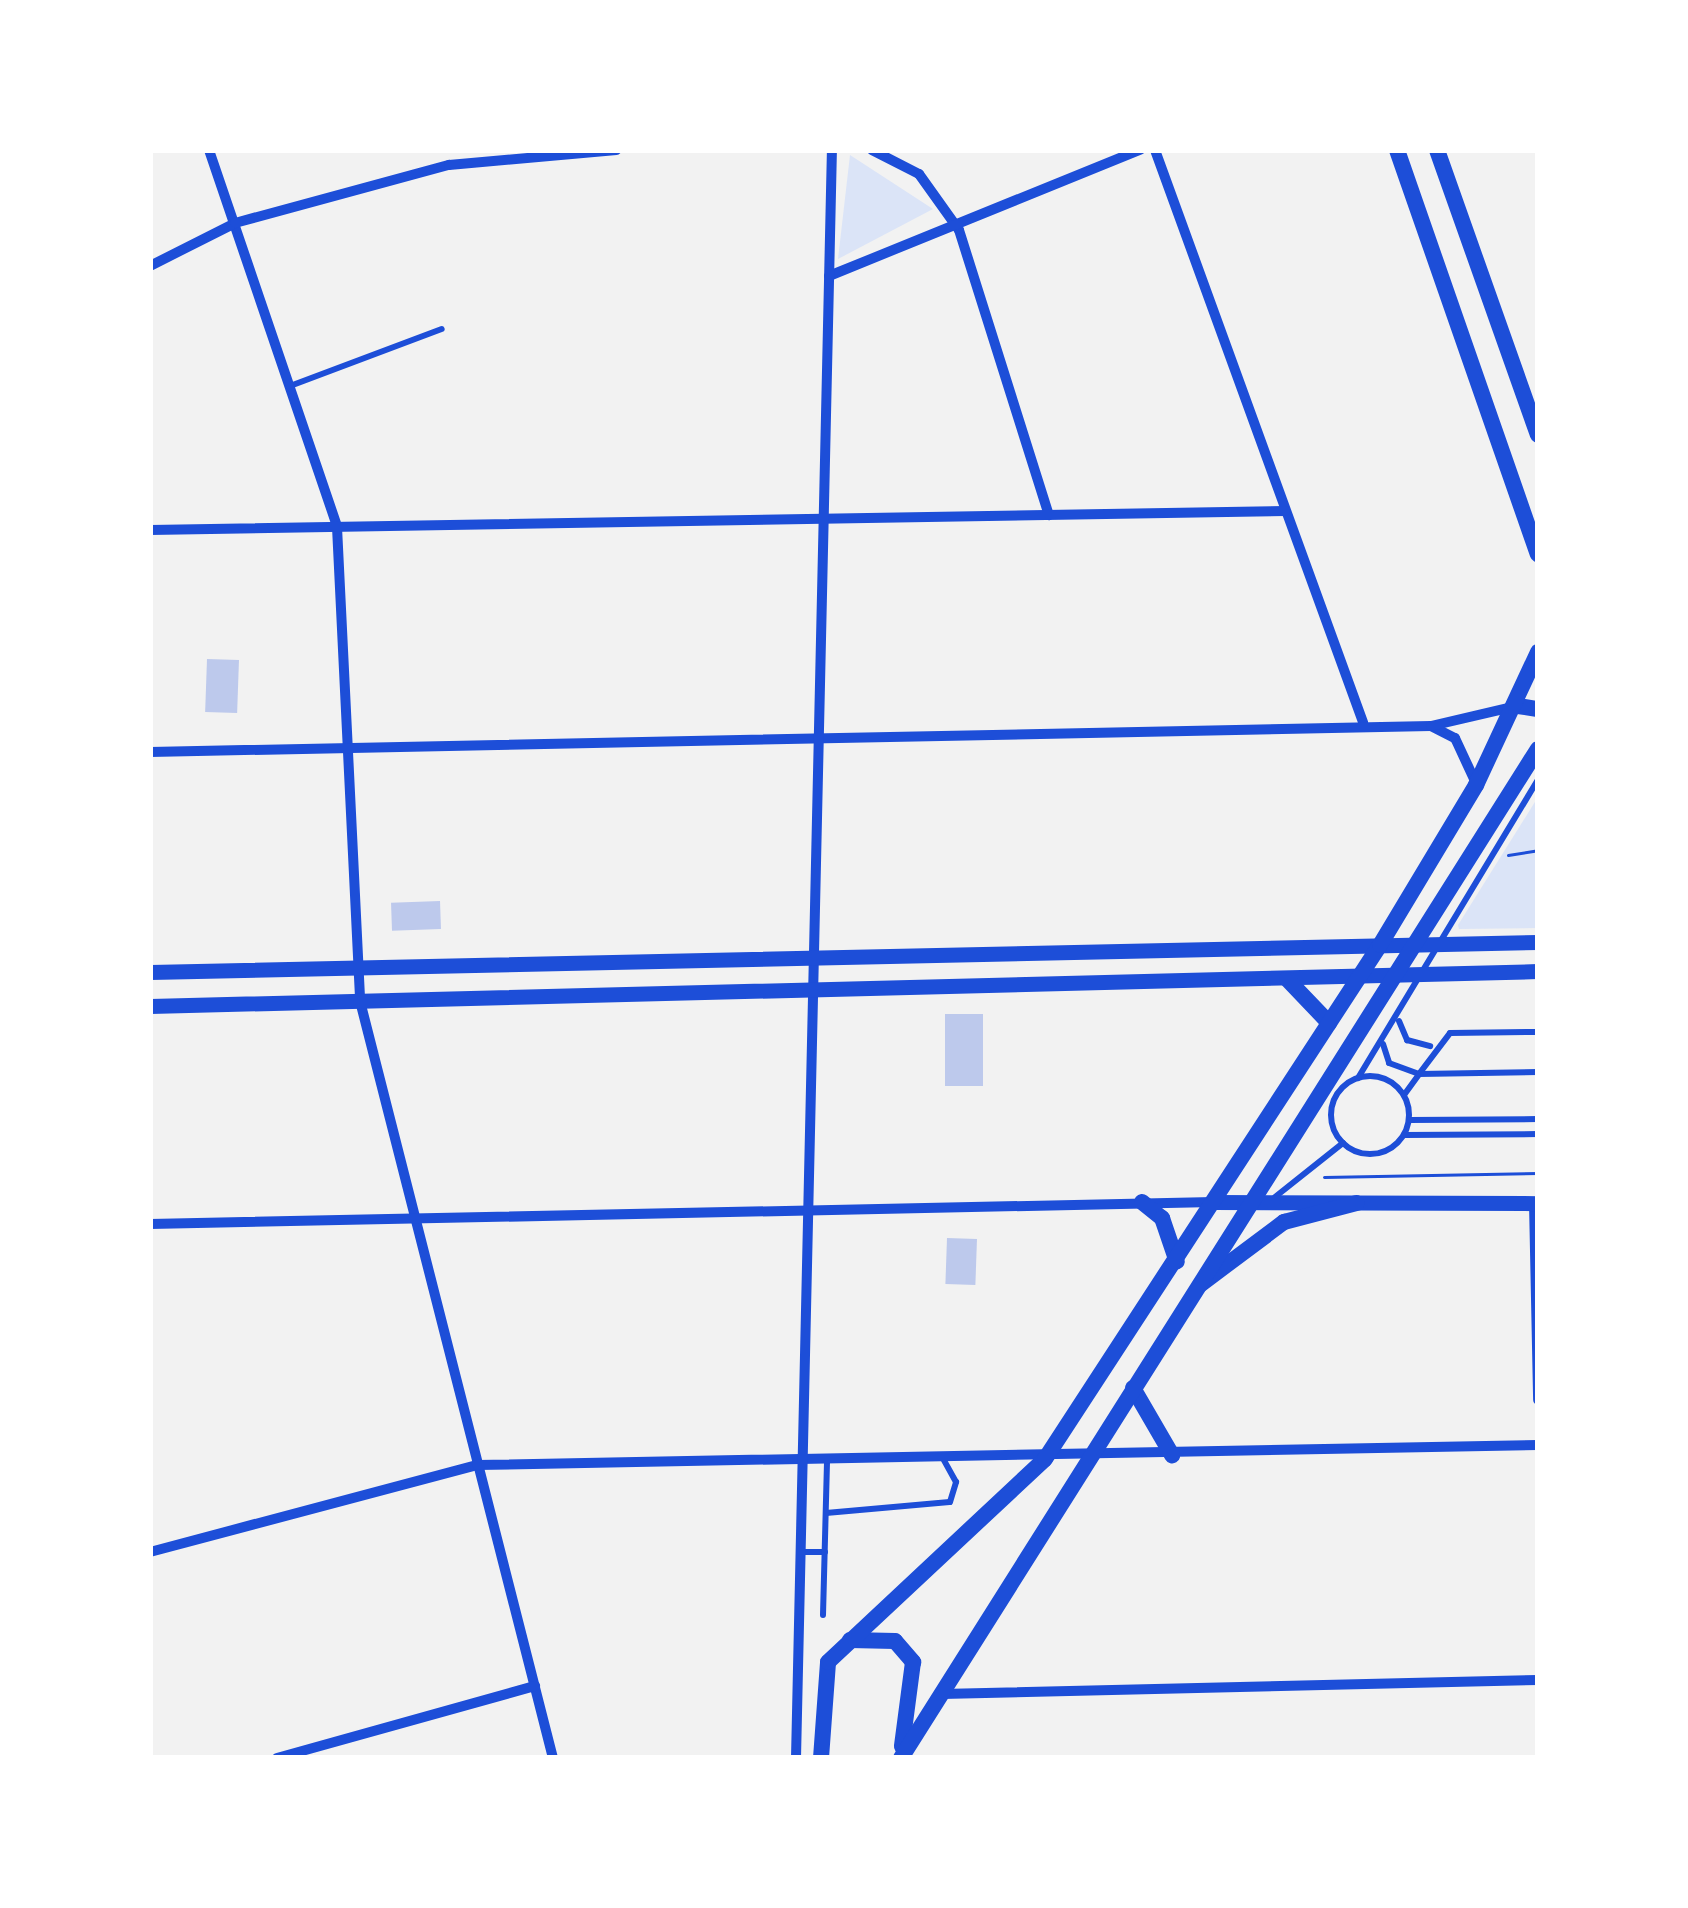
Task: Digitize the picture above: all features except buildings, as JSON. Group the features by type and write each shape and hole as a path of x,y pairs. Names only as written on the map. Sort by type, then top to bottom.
{"main road":[{"path":"1396,150 1538,554"},
{"path":"1437,150 1538,435"},
{"path":"820,1758 823,1686 843,1642 1045,1459 1380,945 1476,785 1518,706 1538,652"},
{"path":"1518,706 1538,709"},
{"path":"900,1758 1091,1458 1245,1202 1538,749"},
{"path":"150,972 1538,942"},
{"path":"150,1006 1538,971"},
{"path":"1287,979 1329,1023"},
{"path":"1142,1202 1162,1218 1177,1262"},
{"path":"1215,1202 1536,1203"},
{"path":"1191,1293 1284,1222 1357,1203"},
{"path":"1133,1388 1172,1455"},
{"path":"843,1642 896,1641 913,1662 918,1687 900,1758"}],"street":[{"path":"209,150 337,527 344,750 360,1001 554,1758"},
{"path":"150,266 235,223 449,165 616,150"},
{"path":"796,1758 832,150"},
{"path":"872,150 919,174 958,230 1049,515"},
{"path":"829,276 958,230 1140,150"},
{"path":"1155,150 1364,722"},
{"path":"150,530 1285,511"},
{"path":"150,752 1364,722 1431,726 1518,706"},
{"path":"1431,726 1455,738 1476,785"},
{"path":"150,1224 1215,1202"},
{"path":"1536,1203 1538,1400"},
{"path":"150,1552 477,1465 1045,1459 1538,1444"},
{"path":"942,1694 1538,1680"},
{"path":"277,1758 535,1686"}],"lane":[{"path":"290,386 442,329"},
{"path":"1343,1143 1333,1106 1358,1078 1429,971 1538,780"},
{"path":"1399,1018 1407,1040 1430,1046"},
{"path":"1404,1095 1430,1046 1450,1034 1538,1032"},
{"path":"1383,1042 1389,1063 1419,1074 1538,1072"},
{"path":"1358,1078 1384,1078 1404,1095 1409,1120 1404,1135"},
{"path":"1409,1120 1538,1119"},
{"path":"1343,1143 1377,1153 1404,1135 1538,1134"},
{"path":"1268,1202 1343,1143"},
{"path":"823,1615 827,1460"},
{"path":"826,1514 950,1502 956,1482 944,1460"},
{"path":"803,1552 824,1552"}],"path":[{"path":"1494,857 1538,850"},
{"path":"1299,1178 1538,1173"}],"shaded area":[{"path":"850,155 933,209 838,259"},
{"path":"1538,797 1538,928 1459,929 1458,925"}]}
